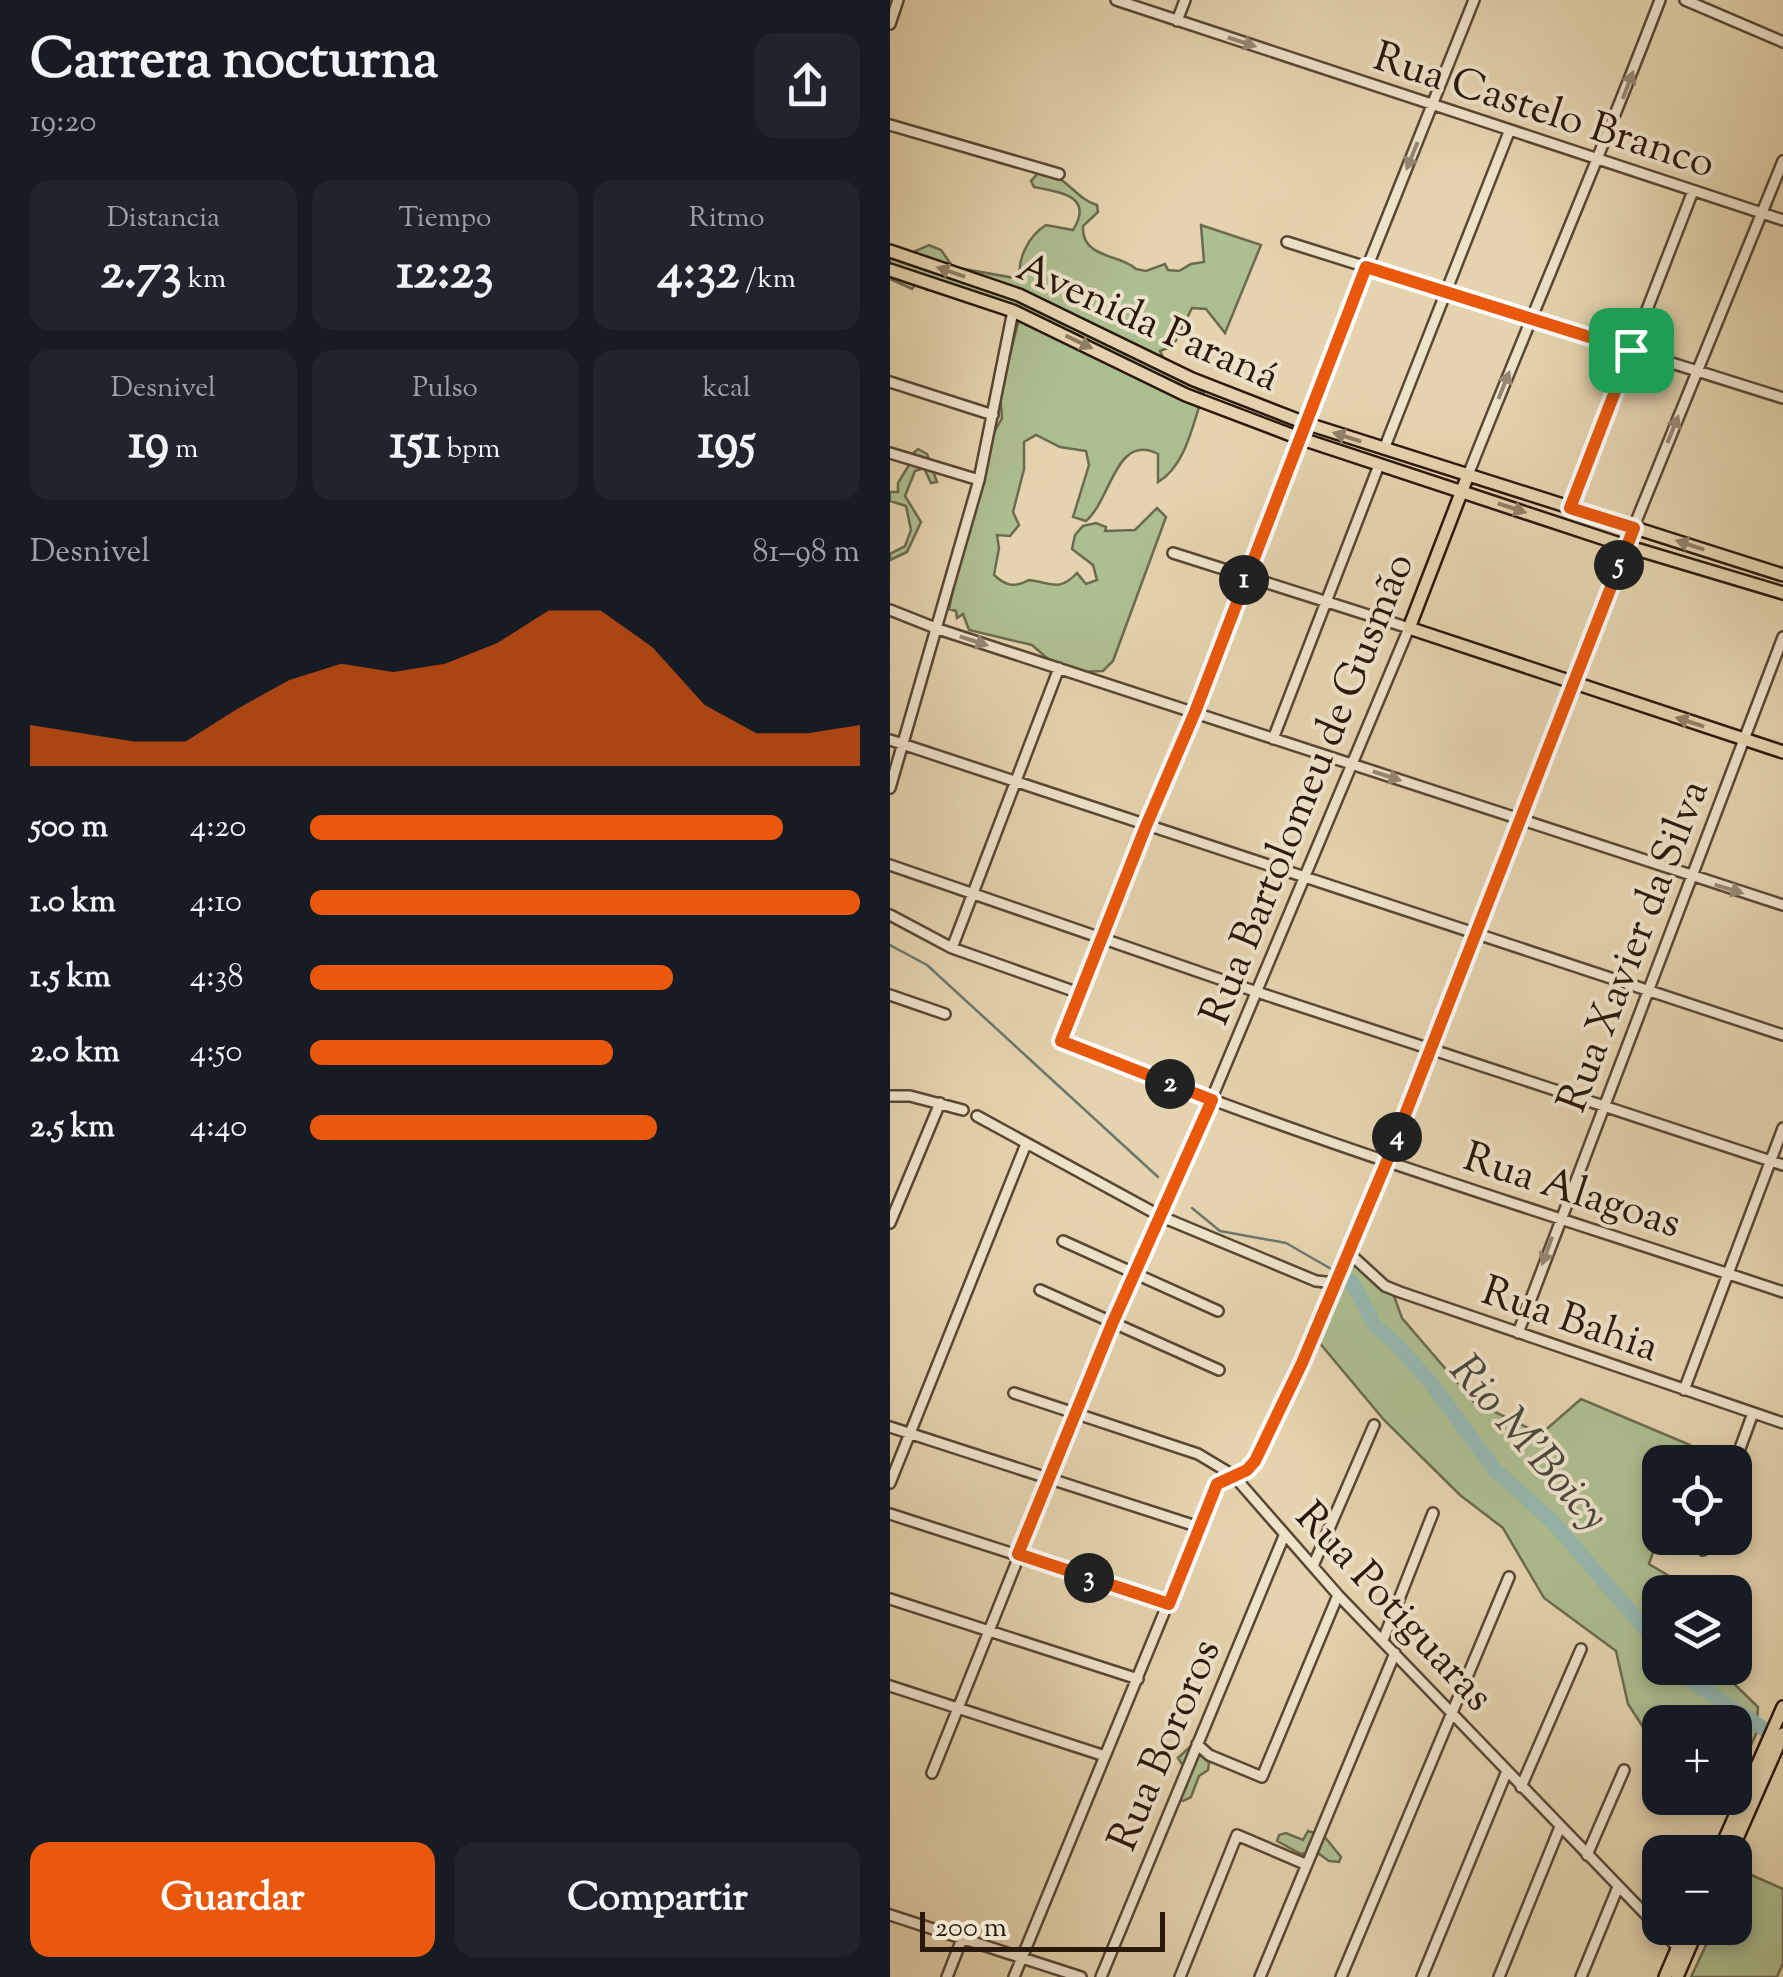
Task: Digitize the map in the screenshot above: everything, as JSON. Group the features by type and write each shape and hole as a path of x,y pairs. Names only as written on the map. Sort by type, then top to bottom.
{"main road":[{"name":"Avenida Paraná","path":"890,251 1019,295 1148,360 1305,423 1783,575"},
{"name":"Avenida Paraná","path":"890,270 1012,311 1186,395 1299,438 1626,546 1783,593"},
{"name":"Rua Bartolomeu de Gusmão","path":"1409,628 1468,476"},
{"path":"1409,628 1783,752"},
{"path":"1727,1835 1783,1707"},
{"path":"1738,1835 1783,1734"},
{"path":"1677,1977 1683,1945"},
{"path":"1665,1977 1686,1945"}],"street":[{"path":"890,24 898,0"},
{"name":"Rua Castelo Branco","path":"1116,0 1783,220"},
{"path":"1177,20 1186,0"},
{"path":"890,915 952,948 1080,993 1195,712 1366,267 1474,0"},
{"name":"Rua Bartolomeu de Gusmão","path":"1468,476 1599,160 1660,0"},
{"path":"1684,0 1783,42"},
{"path":"890,125 1058,174"},
{"path":"1384,449 1509,132"},
{"path":"1014,1977 1217,1484 1247,1470 1255,1461 1302,1363 1387,1161 1626,546 1783,161"},
{"path":"1570,508 1693,190"},
{"path":"1287,242 1783,398"},
{"path":"890,788 980,480 1012,311"},
{"path":"890,382 993,415"},
{"path":"890,453 980,480"},
{"path":"1273,739 1379,466"},
{"path":"1173,552 1409,628"},
{"path":"890,610 1783,905"},
{"name":"Rua Bartolomeu de Gusmão","path":"932,1774 1112,1324 1212,1100 1409,628"},
{"name":"Rua Xavier da Silva","path":"1518,1333 1783,637"},
{"path":"952,948 1058,668"},
{"path":"890,740 1783,1036"},
{"path":"890,864 1257,992 1783,1165"},
{"name":"Rua Alagoas","path":"1080,993 1061,1041 1212,1100 1387,1161 1783,1292"},
{"path":"890,996 945,1014"},
{"path":"890,1096 963,1110"},
{"path":"890,1223 940,1103"},
{"path":"981,1118 1162,1217 1316,1281 1336,1282"},
{"path":"1684,1390 1783,1128"},
{"path":"890,1484 1026,1144"},
{"path":"890,1187 904,1188"},
{"path":"1064,1241 1218,1311"},
{"name":"Rua Bahia","path":"1348,1254 1385,1286 1783,1423"},
{"path":"1040,1290 1219,1370"},
{"name":"Rua Potiguaras","path":"1014,1392 1198,1454 1233,1476 1338,1595 1682,1951"},
{"path":"1741,1445 1753,1413"},
{"path":"1313,1566 1374,1425"},
{"path":"890,1427 1199,1527"},
{"path":"1383,1640 1433,1513"},
{"path":"890,1514 1169,1604"},
{"name":"Rua Bororos","path":"1100,1977 1284,1536"},
{"path":"1341,1977 1509,1577"},
{"path":"1197,1744 1209,1755 1262,1777 1338,1595"},
{"path":"890,1599 1138,1679"},
{"path":"1520,1786 1581,1649"},
{"path":"1260,1977 1395,1653"},
{"path":"890,1686 1105,1756"},
{"path":"1422,1977 1507,1770"},
{"path":"1588,1856 1624,1770"},
{"path":"1499,1977 1560,1827"},
{"path":"1180,1977 1237,1835 1305,1864"},
{"path":"1581,1977 1618,1888"},
{"path":"890,1916 1081,1977"},
{"path":"948,1977 962,1939"}],"green space":[{"path":"1040,171 1057,177 1097,205 1098,212 1083,226 1088,245 1136,269 1146,271 1165,264 1168,270 1179,271 1204,262 1201,225 1261,245 1225,333 1206,309 1192,308 1173,346 1160,351 1173,377 1204,392 1188,442 1168,474 1158,482 1158,454 1133,452 1123,460 1086,521 1073,517 1089,465 1086,451 1060,447 1036,435 1024,442 1024,469 1013,512 1019,525 1010,536 997,535 994,575 1002,582 1060,584 1077,573 1086,584 1097,580 1093,565 1072,549 1075,535 1083,526 1096,523 1106,527 1105,531 1135,530 1157,508 1166,517 1113,661 1103,671 1081,672 1048,659 1032,645 969,630 963,614 957,618 956,611 949,609 984,483 991,438 1002,418 1000,394 1020,315 936,289 927,290 917,283 912,289 890,279 890,246 909,254 929,245 941,250 953,267 1020,279 1022,256 1034,235 1046,225 1073,230 1079,218 1080,209 1071,197 1034,187 1031,181"},
{"path":"918,449 927,454 937,482 931,483 924,468 915,471 905,496 921,522 907,552 890,560 890,554 905,546 911,530 906,506 890,501 890,492 898,492 910,456"},
{"path":"1351,1262 1394,1296 1402,1318 1474,1402 1541,1434 1581,1399 1690,1445 1642,1445 1642,1555 1652,1555 1649,1564 1667,1575 1642,1575 1642,1685 1735,1685 1758,1707 1752,1743 1752,1705 1642,1705 1642,1725 1628,1704 1616,1651 1544,1598 1503,1528 1460,1495 1384,1420 1318,1341"},
{"path":"1193,1744 1209,1763 1208,1770 1199,1776 1191,1797 1183,1801 1176,1799 1187,1772 1178,1758"},
{"path":"1308,1831 1324,1836 1341,1857 1339,1862 1329,1861 1315,1851 1301,1854 1277,1841 1279,1835 1286,1833 1303,1840"},
{"path":"1752,1875 1783,1889 1783,1963 1777,1977 1691,1977 1706,1945 1752,1945"}],"waterway":[{"name":"Rio M'Boicy","path":"890,945 927,965 1158,1177"},
{"name":"Rio M'Boicy","path":"1192,1208 1220,1231 1286,1243 1333,1270"},
{"name":"Rio M'Boicy","path":"1352,1282 1375,1326 1431,1383 1495,1470 1552,1521 1642,1625"},
{"name":"Rio M'Boicy","path":"1698,1685 1764,1729"}],"route":[{"path":"1366,267 1631,350 1570,508 1634,528 1387,1161 1302,1363 1255,1461 1247,1470 1217,1484 1169,1604 1018,1554 1112,1324 1212,1100 1061,1041 1195,712 1366,267"}]}
